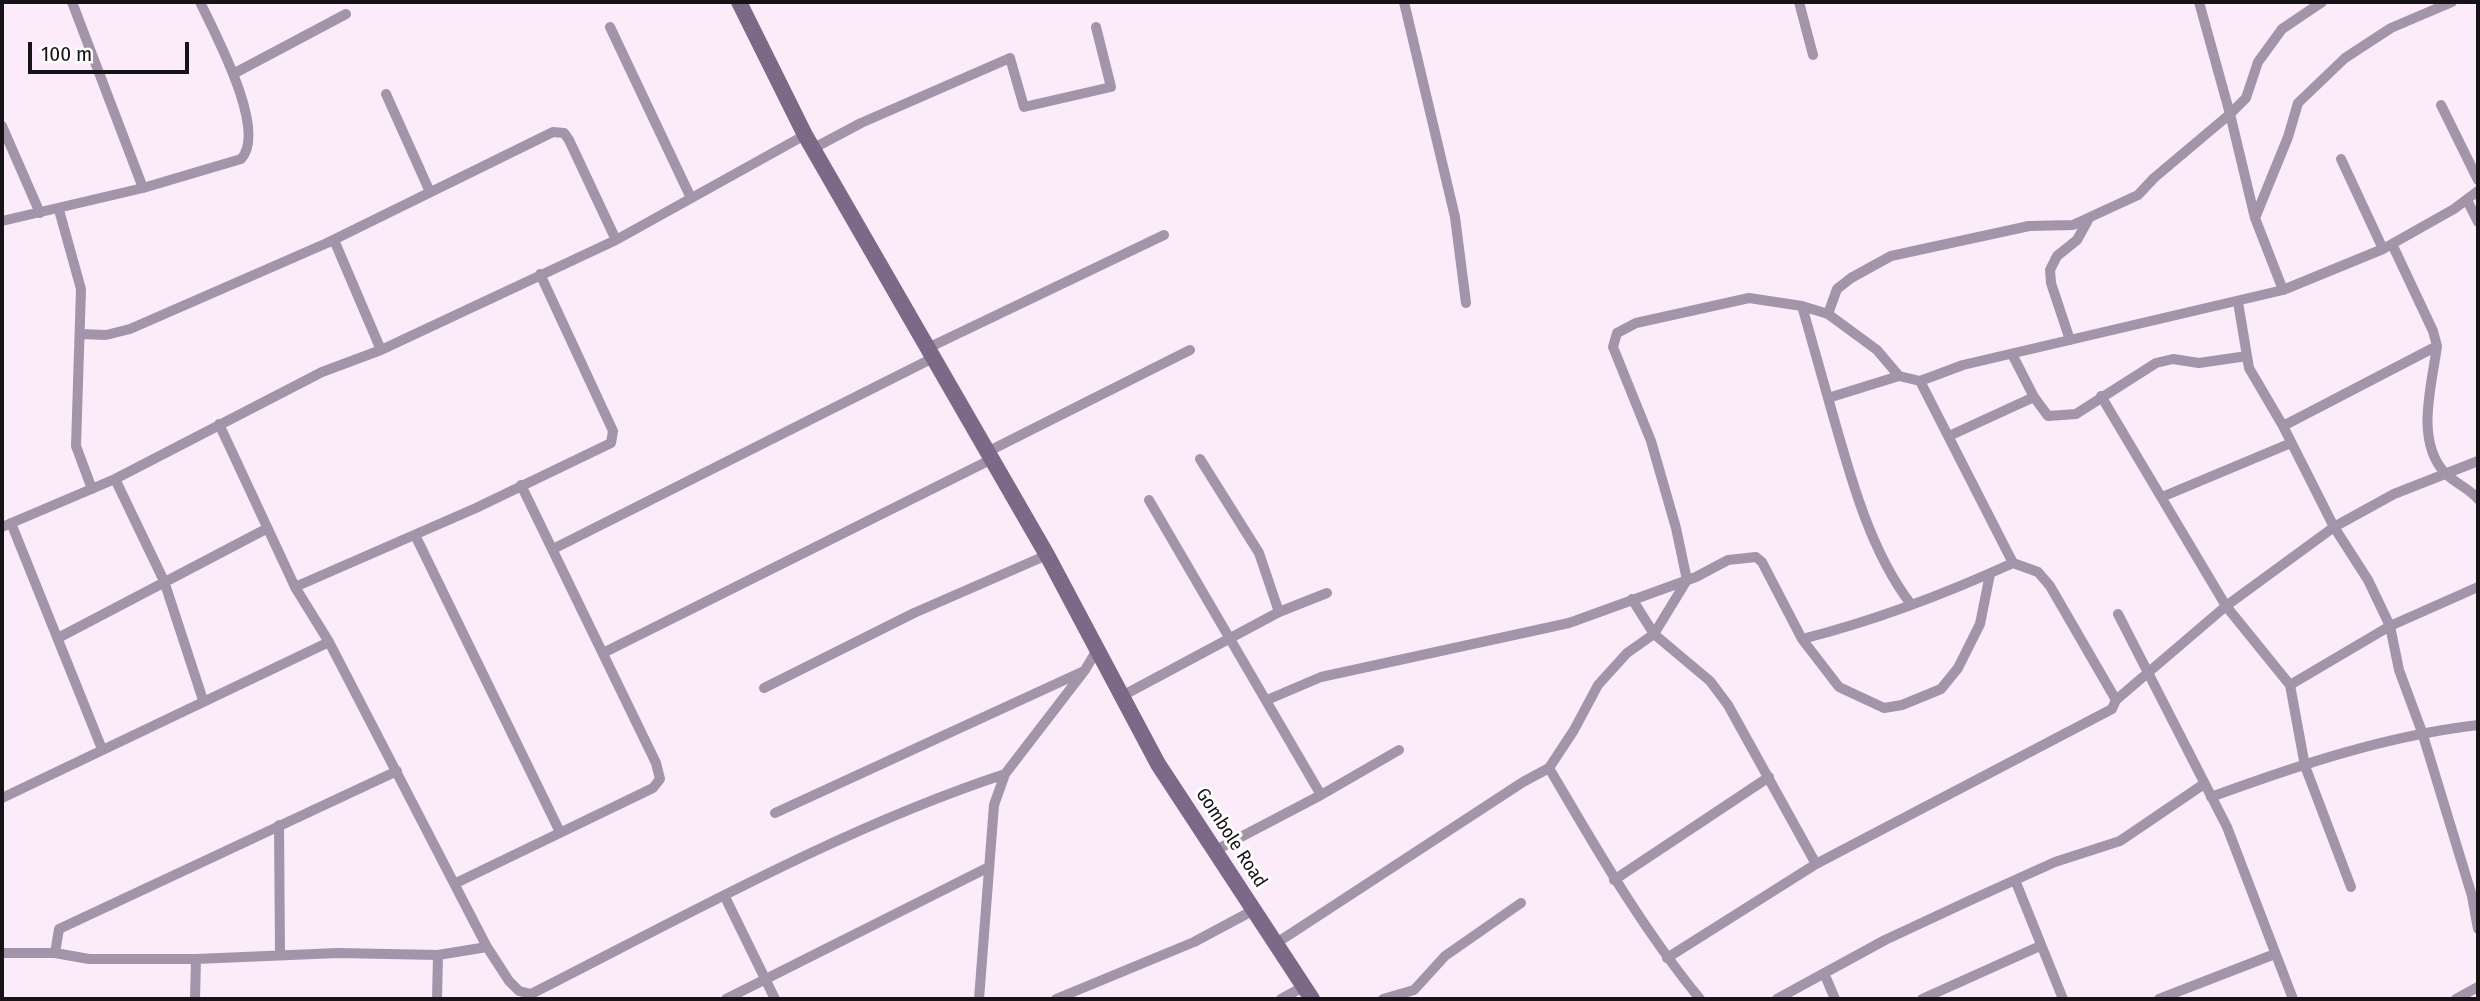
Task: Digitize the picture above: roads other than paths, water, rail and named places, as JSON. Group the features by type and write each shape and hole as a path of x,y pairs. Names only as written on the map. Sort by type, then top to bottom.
{"street":[{"path":"72,2 143,188"},
{"path":"2,221 59,210 143,188 241,159 248,152 250,141 233,74 200,2"},
{"name":"Gombole Road","path":"739,2 810,141 1047,555 1158,764 1308,993"},
{"path":"1404,2 1455,217 1466,303"},
{"path":"1799,2 1813,55"},
{"path":"2199,2 2255,218 2283,290"},
{"path":"1828,314 1837,289 1891,256 2029,226 2073,225 2138,195 2154,177 2246,98 2258,62 2282,29 2321,2"},
{"path":"2255,218 2288,137 2298,103 2357,50 2391,28 2452,2"},
{"path":"233,74 346,14"},
{"path":"610,27 691,198"},
{"path":"102,749 58,638 6,525 115,479 322,372 381,350 616,240 691,198 810,141 861,123 1010,58 1024,107 1111,87 1096,27"},
{"path":"386,94 430,192"},
{"path":"2441,105 2478,180"},
{"path":"2,126 40,213"},
{"path":"80,334 106,335 130,329 334,240 553,132 564,133 616,240"},
{"path":"2341,159 2433,331 2437,346 2428,445 2444,472 2478,499"},
{"path":"1828,398 1899,376 1920,381 1963,365 2283,290 2388,247 2478,191"},
{"path":"2467,200 2478,222"},
{"path":"59,210 81,289 76,446 92,489"},
{"path":"2070,340 2051,282 2050,270 2057,256 2077,240 2088,219"},
{"path":"553,549 1164,235"},
{"path":"334,240 381,350"},
{"path":"295,587 415,535 611,443 613,431 540,274"},
{"path":"1275,944 1549,768 1604,677 1627,653 1654,635 1687,580 1676,528 1651,441 1613,347 1617,333 1636,323 1749,299 1802,306 1828,314 1877,350 1899,376"},
{"path":"2238,302 2249,368 2283,426 2334,527 2368,580 2390,626 2399,670 2422,732 2472,896 2478,929"},
{"path":"1802,306 1837,435 1891,578 1910,603"},
{"path":"2283,426 2437,346"},
{"path":"603,653 1190,350"},
{"path":"2012,354 2034,397 2048,416 2076,414 2156,363 2173,359 2199,363 2247,356"},
{"path":"1920,381 2013,563 2038,572 2050,586 2116,701"},
{"path":"2101,396 2226,606 2290,685 2305,766 2351,887"},
{"path":"1949,436 2034,397"},
{"path":"219,424 295,587 329,642 487,947 509,981 519,991 531,994 872,826 955,791 1005,774"},
{"path":"2162,497 2291,443"},
{"path":"1200,459 1259,553 1279,612"},
{"path":"1667,958 1816,864 2112,709 2116,701 2226,606 2334,527 2394,494 2444,472 2478,461"},
{"path":"115,479 164,581 203,700"},
{"path":"456,883 653,788 660,779 656,763 521,485"},
{"path":"1149,500 1321,795"},
{"path":"58,638 266,529"},
{"path":"415,535 560,832"},
{"path":"764,688 914,613 1047,555"},
{"path":"1267,700 1321,677 1569,623 1687,580 1728,560 1756,557 1762,562 1802,639 1839,687 1884,708 1902,705 1941,690 1958,668 1980,624 1990,574"},
{"path":"1802,639 1946,593 2013,563"},
{"path":"2290,685 2390,626 2478,587"},
{"path":"1122,696 1279,612 1326,593"},
{"path":"1632,599 1654,635 1710,681 1769,778 1816,864"},
{"path":"2118,614 2147,676 2227,827 2293,999"},
{"path":"2,783 4,797 329,642"},
{"path":"980,999 994,805 1005,774 1085,670 1098,648"},
{"path":"775,813 1085,670"},
{"path":"2211,797 2357,747 2422,732 2478,725"},
{"path":"1216,850 1399,750"},
{"path":"1549,768 1614,880 1667,958 1700,999"},
{"path":"55,953 59,929 397,771"},
{"path":"1614,880 1769,778"},
{"path":"1777,999 1885,940 2015,880 2056,862 2120,841 2204,783"},
{"path":"279,825 281,954"},
{"path":"726,999 988,868"},
{"path":"2015,880 2063,999"},
{"path":"724,897 775,999"},
{"path":"1383,999 1413,990 1445,956 1521,903"},
{"path":"1056,999 1194,942 1252,911"},
{"path":"1922,999 2040,946"},
{"path":"2,953 55,953 89,959 195,959 281,954 438,955 487,947"},
{"path":"2159,999 2275,954"},
{"path":"437,999 438,955"},
{"path":"195,959 195,999"},
{"path":"1824,973 1835,999"},
{"path":"2456,999 2478,986"},
{"path":"1281,999 1308,993"}]}
